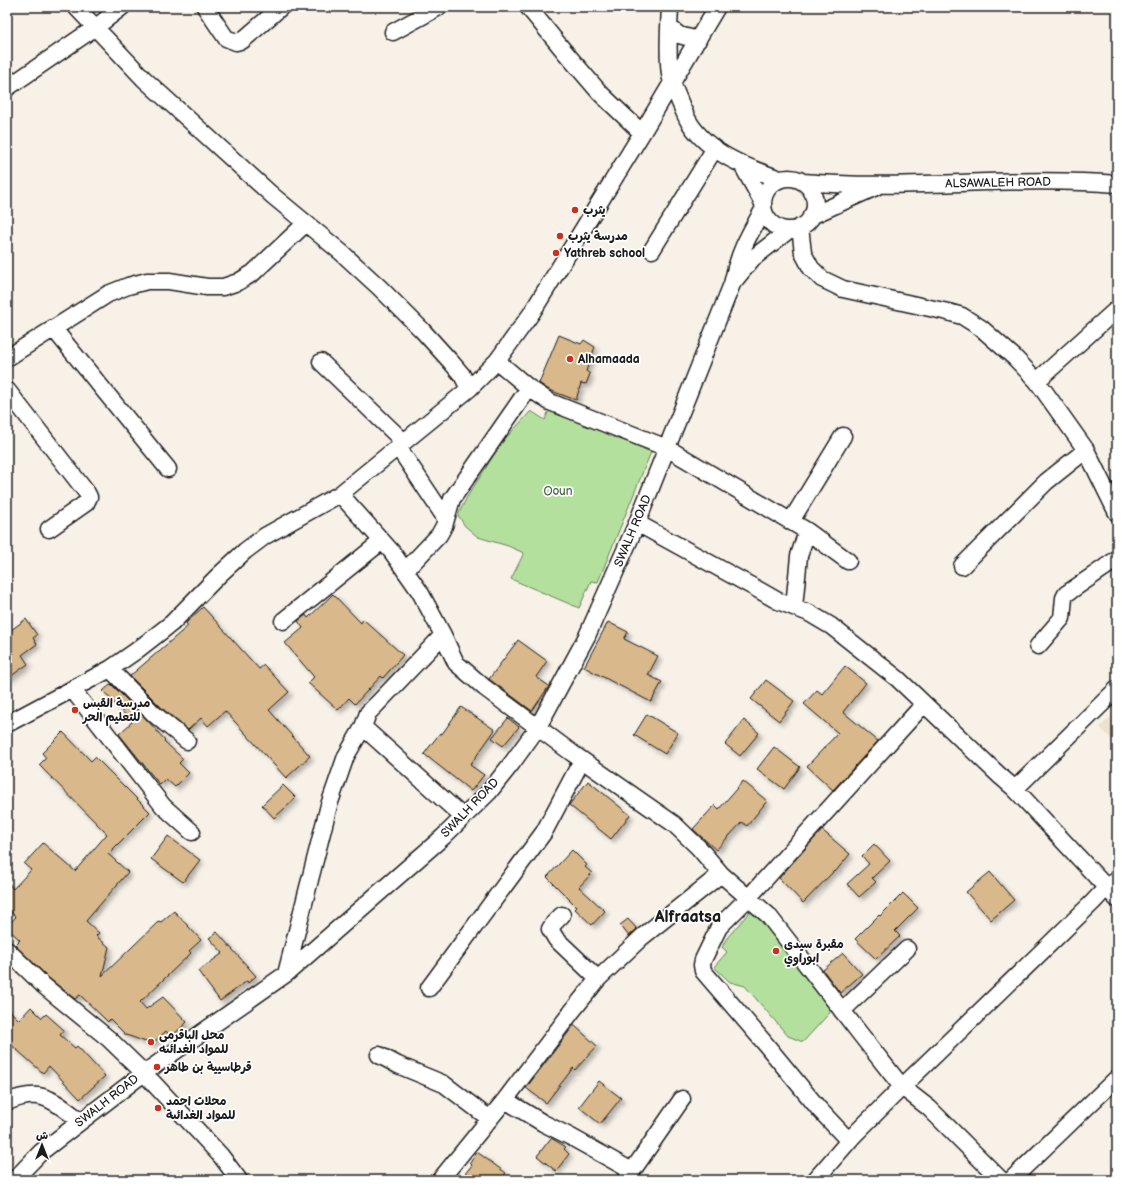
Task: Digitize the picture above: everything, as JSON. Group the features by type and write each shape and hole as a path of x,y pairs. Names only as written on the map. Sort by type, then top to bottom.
{"street":[{"path":"76,7 144,79 232,160 305,224 342,253 386,293 451,362 462,375 469,389"},
{"path":"7,88 96,27 122,7"},
{"path":"205,7 226,38 236,42 243,40 281,7"},
{"path":"393,32 439,7"},
{"path":"528,7 600,93 642,133"},
{"path":"670,7 669,56 672,82 690,123 715,148 742,165 780,179"},
{"path":"7,724 110,669 136,651 172,623 218,576 255,544 265,536 340,494 469,389 497,361 531,314 717,7"},
{"path":"669,27 680,35 698,40"},
{"path":"652,250 715,148"},
{"path":"732,284 736,264 763,207 764,195 773,183 780,179 788,178 803,182 809,188 814,202 814,209 800,224 781,228 773,225 767,218 763,207 742,165"},
{"name":"ALSAWALEH ROAD","path":"803,182 879,186 1037,181 1117,184"},
{"path":"732,284 752,259 800,224 879,186"},
{"path":"8,353 53,328 108,294 128,286 147,281 169,281 207,287 223,287 238,282 253,273 305,224"},
{"path":"800,224 803,253 811,268 822,279 843,289 962,316 981,328 1014,357 1037,381 1086,450 1117,513"},
{"name":"SWALH ROAD","path":"14,1180 41,1152 144,1073 286,974 437,842 489,792 538,727 587,636 637,523 732,284"},
{"path":"1037,381 1117,309"},
{"path":"53,328 168,469"},
{"path":"497,361 529,388 550,402 667,448 791,521 848,561"},
{"path":"321,362 401,445 446,519"},
{"path":"406,571 439,535 444,526 452,499 529,388"},
{"path":"7,390 89,497 86,503 49,529"},
{"path":"791,521 843,436"},
{"path":"962,566 1046,482 1086,450"},
{"path":"340,494 392,552 406,571 420,592 456,663 485,688 582,760 674,824 699,848 721,874 768,915 902,1087 929,1108 1001,1180"},
{"path":"637,523 762,592 810,613 831,626 898,679 1015,789 1114,889 902,1087 849,1141 815,1180"},
{"path":"794,607 799,556 807,531"},
{"path":"283,621 382,541"},
{"path":"1038,646 1062,618 1064,598 1066,594 1117,559"},
{"path":"286,974 329,805 346,756 363,727 368,713 443,635"},
{"path":"110,669 154,714 187,741"},
{"path":"72,689 163,806 192,832"},
{"path":"1015,789 1117,689"},
{"path":"849,1141 819,1109 703,971 702,960 719,927 749,897 924,704"},
{"path":"363,727 463,817"},
{"path":"429,988 544,832 582,760"},
{"path":"440,1180 505,1100 598,979 642,937 721,874"},
{"path":"562,915 550,929 556,939 598,979"},
{"path":"842,1011 907,949"},
{"path":"7,950 44,986 109,1039 144,1073 222,1156 239,1180"},
{"path":"379,1055 398,1065 444,1084 490,1119"},
{"path":"1011,1180 1117,1078"},
{"path":"7,1102 18,1097 38,1095 52,1100 81,1121"},
{"path":"505,1100 543,1123 572,1137 629,1176 682,1099"}],"shaded area":[{"path":"1117,711 1117,745 1100,727"}],"green space":[{"name":"Ooun","path":"549,410 651,452 598,582 591,581 579,608 511,579 524,553 508,546 478,537 465,526 458,515 467,497 503,441 531,411 545,420"},
{"path":"752,909 835,1007 803,1042 788,1036 745,986 730,982 714,967 727,952 722,947 727,938"}],"building":[{"name":"Alhamaada","path":"559,335 581,344 584,340 595,347 586,371 590,374 586,384 581,383 576,400 549,390 539,383"},
{"path":"333,594 361,623 363,619 403,655 383,678 381,676 355,704 349,698 338,710 308,683 314,677 285,643 303,628 298,621 306,615 308,618"},
{"path":"203,607 259,669 264,665 289,692 269,710 310,756 286,778 225,711 208,726 201,718 188,730 163,709 130,676 188,626 186,623"},
{"path":"26,619 37,635 33,638 37,644 22,655 28,664 7,679 7,633"},
{"path":"608,622 628,632 624,639 658,656 648,675 662,682 651,702 584,667"},
{"path":"518,640 547,661 536,677 549,686 532,711 489,679"},
{"path":"845,666 866,683 843,712 878,741 833,790 807,766 838,733 804,704 817,690 822,694"},
{"path":"766,680 794,701 779,721 751,699"},
{"path":"111,684 148,721 165,740 164,741 183,759 179,763 189,773 175,787 166,779 160,785 119,734 132,722 103,691"},
{"path":"461,707 495,730 470,765 484,775 471,791 424,754 440,733 442,734"},
{"path":"647,714 678,733 665,754 634,735"},
{"path":"508,718 519,727 503,746 492,738"},
{"path":"744,720 759,733 740,756 725,744"},
{"path":"63,732 91,761 95,757 150,812 108,854 128,872 86,921 99,933 96,936 109,947 102,976 159,921 161,922 174,911 201,940 189,951 191,953 140,1002 146,1009 163,997 187,1022 171,1037 166,1031 152,1044 126,1035 110,1019 108,1022 80,995 75,999 50,979 15,945 20,940 7,928 7,926 16,917 7,908 7,881 13,889 31,870 24,864 43,843 75,871 107,834 39,765 46,758 42,753"},
{"path":"774,747 800,767 784,789 757,769"},
{"path":"588,781 630,815 611,839 569,805"},
{"path":"743,781 767,801 747,826 742,822 716,850 693,829 715,805 719,809"},
{"path":"283,785 296,798 274,818 262,805"},
{"path":"822,830 850,854 835,872 834,871 803,903 779,878"},
{"path":"168,836 200,860 183,882 151,859"},
{"path":"874,844 890,861 872,878 876,882 859,897 847,884 869,864 862,856"},
{"path":"572,850 587,865 585,867 592,873 579,887 605,911 592,925 575,909 577,907 547,877"},
{"path":"990,872 1014,900 991,920 966,892"},
{"path":"903,893 918,908 895,931 900,936 876,959 855,939"},
{"path":"628,919 637,929 629,936 620,925"},
{"path":"217,932 256,976 220,1001 198,971 223,953 209,938"},
{"path":"843,953 862,974 840,993 823,970"},
{"path":"31,1007 42,1018 46,1014 64,1030 60,1035 75,1048 77,1046 105,1076 80,1099 49,1066 43,1073 7,1041 7,1008 19,1020"},
{"path":"574,1025 597,1046 575,1070 573,1068 546,1103 526,1088"},
{"path":"599,1081 621,1098 600,1124 579,1107"},
{"path":"551,1138 566,1147 564,1149 569,1154 556,1171 537,1156"},
{"path":"477,1152 506,1173 500,1180 460,1180 472,1165 470,1163"}],"place":[{"name":"يثرب","path":"575,210"},
{"name":"مدرسة يثرب","path":"560,236"},
{"name":"Yathreb school","path":"556,253"},
{"name":"Alhamaada","path":"570,359"},
{"name":"مدرسة القبس للتعليم الحر","path":"75,710"},
{"name":"مقبرة سيدى ابوراوي","path":"776,951"},
{"name":"محل الباقرمى للمواد الغدائىه","path":"151,1042"},
{"name":"قرطاسيية بن طاهر","path":"157,1067"},
{"name":"محلات احمد للمواد الغدائىة","path":"158,1108"}],"district":[{"name":"Alfraatsa","path":"688,917"}]}
